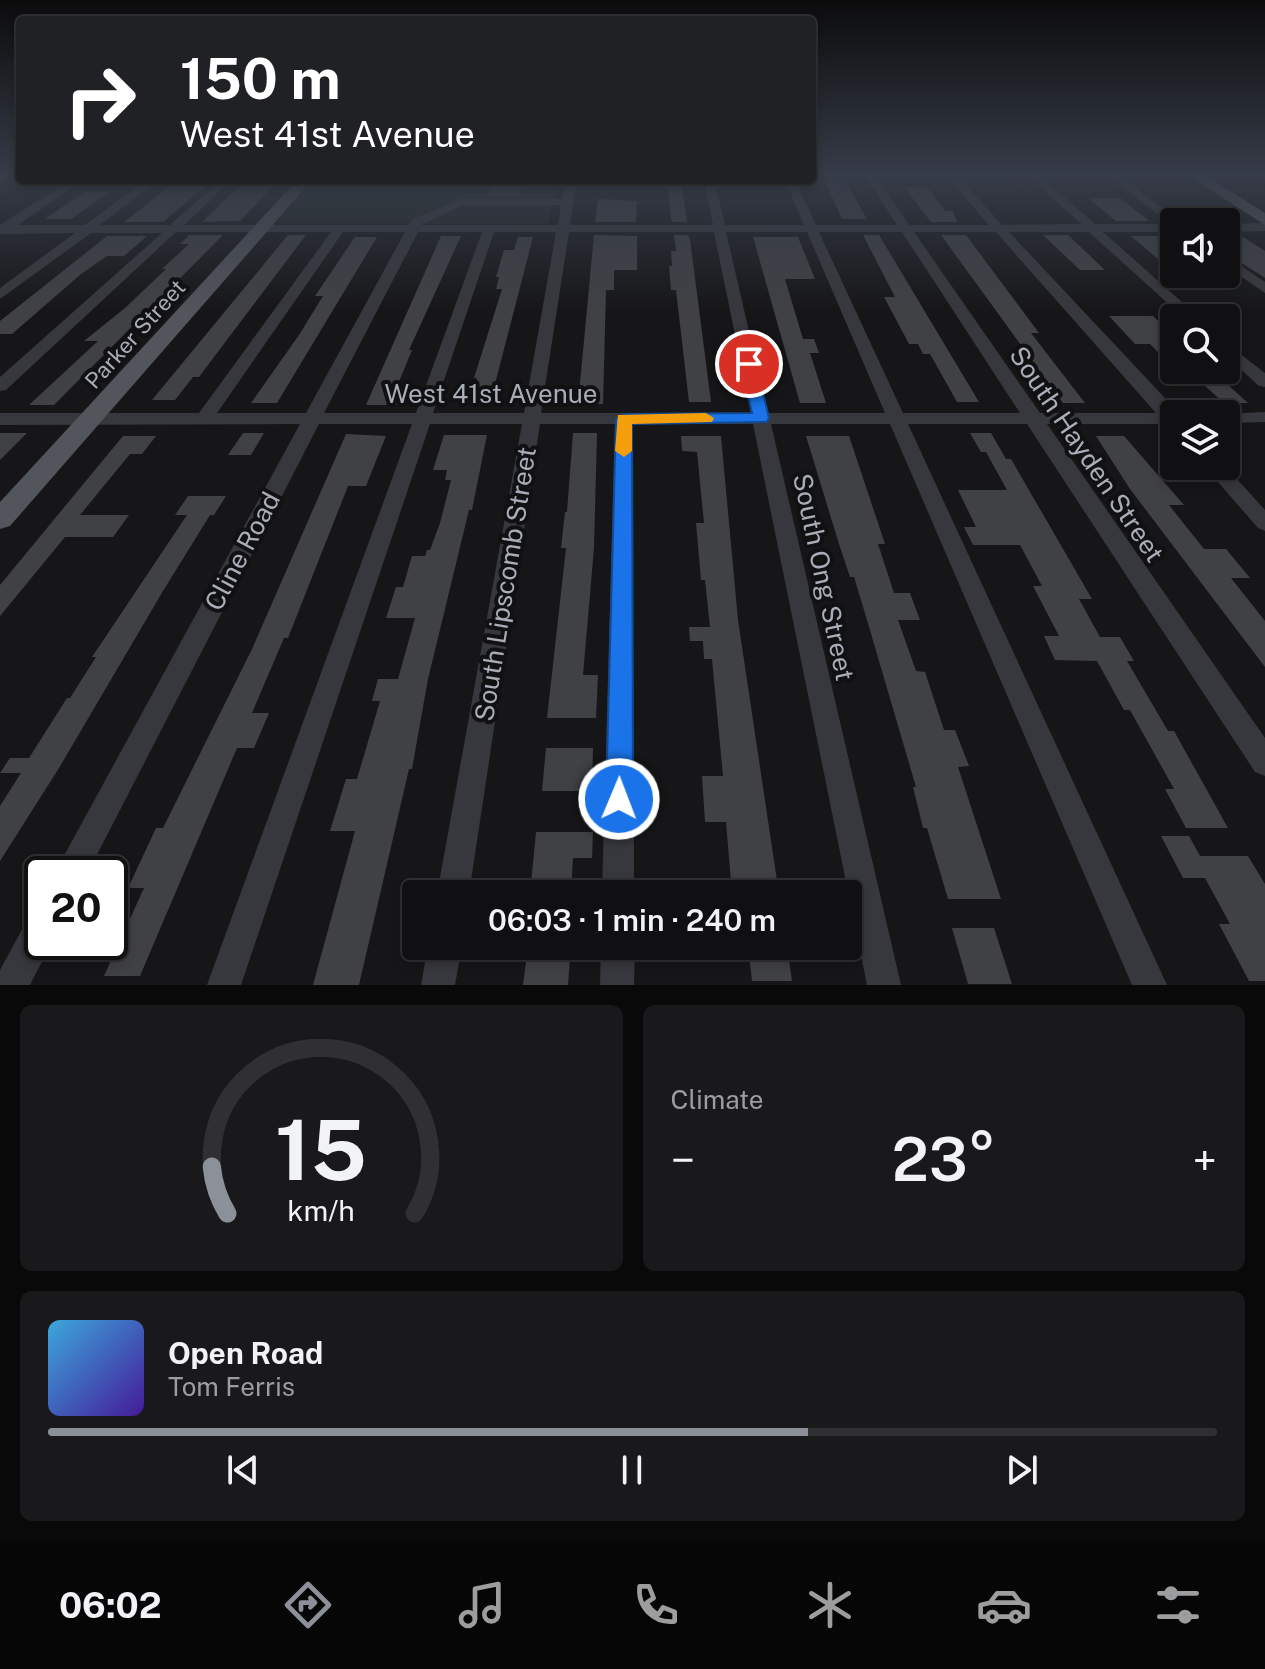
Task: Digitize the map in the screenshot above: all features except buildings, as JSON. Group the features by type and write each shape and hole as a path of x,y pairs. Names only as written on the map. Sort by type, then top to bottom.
{"main road":[{"name":"Parker Street","path":"0,519 269,220"}],"street":[{"path":"0,295 100,220"},
{"path":"0,386 182,220"},
{"path":"414,229 421,220"},
{"name":"South Lipscomb Street","path":"455,880 564,220"},
{"name":"South Ong Street","path":"717,220 884,985"},
{"path":"808,220 1150,985"},
{"name":"South Hayden Street","path":"899,220 1265,762"},
{"path":"991,220 1160,405"},
{"path":"1082,220 1177,304"},
{"path":"1240,228 1265,227"},
{"path":"203,420 340,228"},
{"path":"2,230 1160,228"},
{"name":"Cline Road","path":"80,856 414,229"},
{"path":"224,985 489,229"},
{"path":"1240,270 1265,289"},
{"path":"1240,360 1265,382"},
{"path":"1240,418 1265,417"},
{"name":"West 41st Avenue","path":"0,419 1160,419"},
{"path":"618,880 624,419"},
{"path":"1227,480 1265,523"},
{"path":"11,985 24,960"},
{"path":"438,985 442,960"},
{"path":"617,985 618,960"}],"shaded area":[{"path":"279,220 549,220 548,224 277,222"},
{"path":"279,220 415,220 410,224 277,222"}],"slow traffic":[{"path":"624,451 624,419 706,418"}],"route":[{"path":"619,799 624,419 761,418 749,364"}]}
